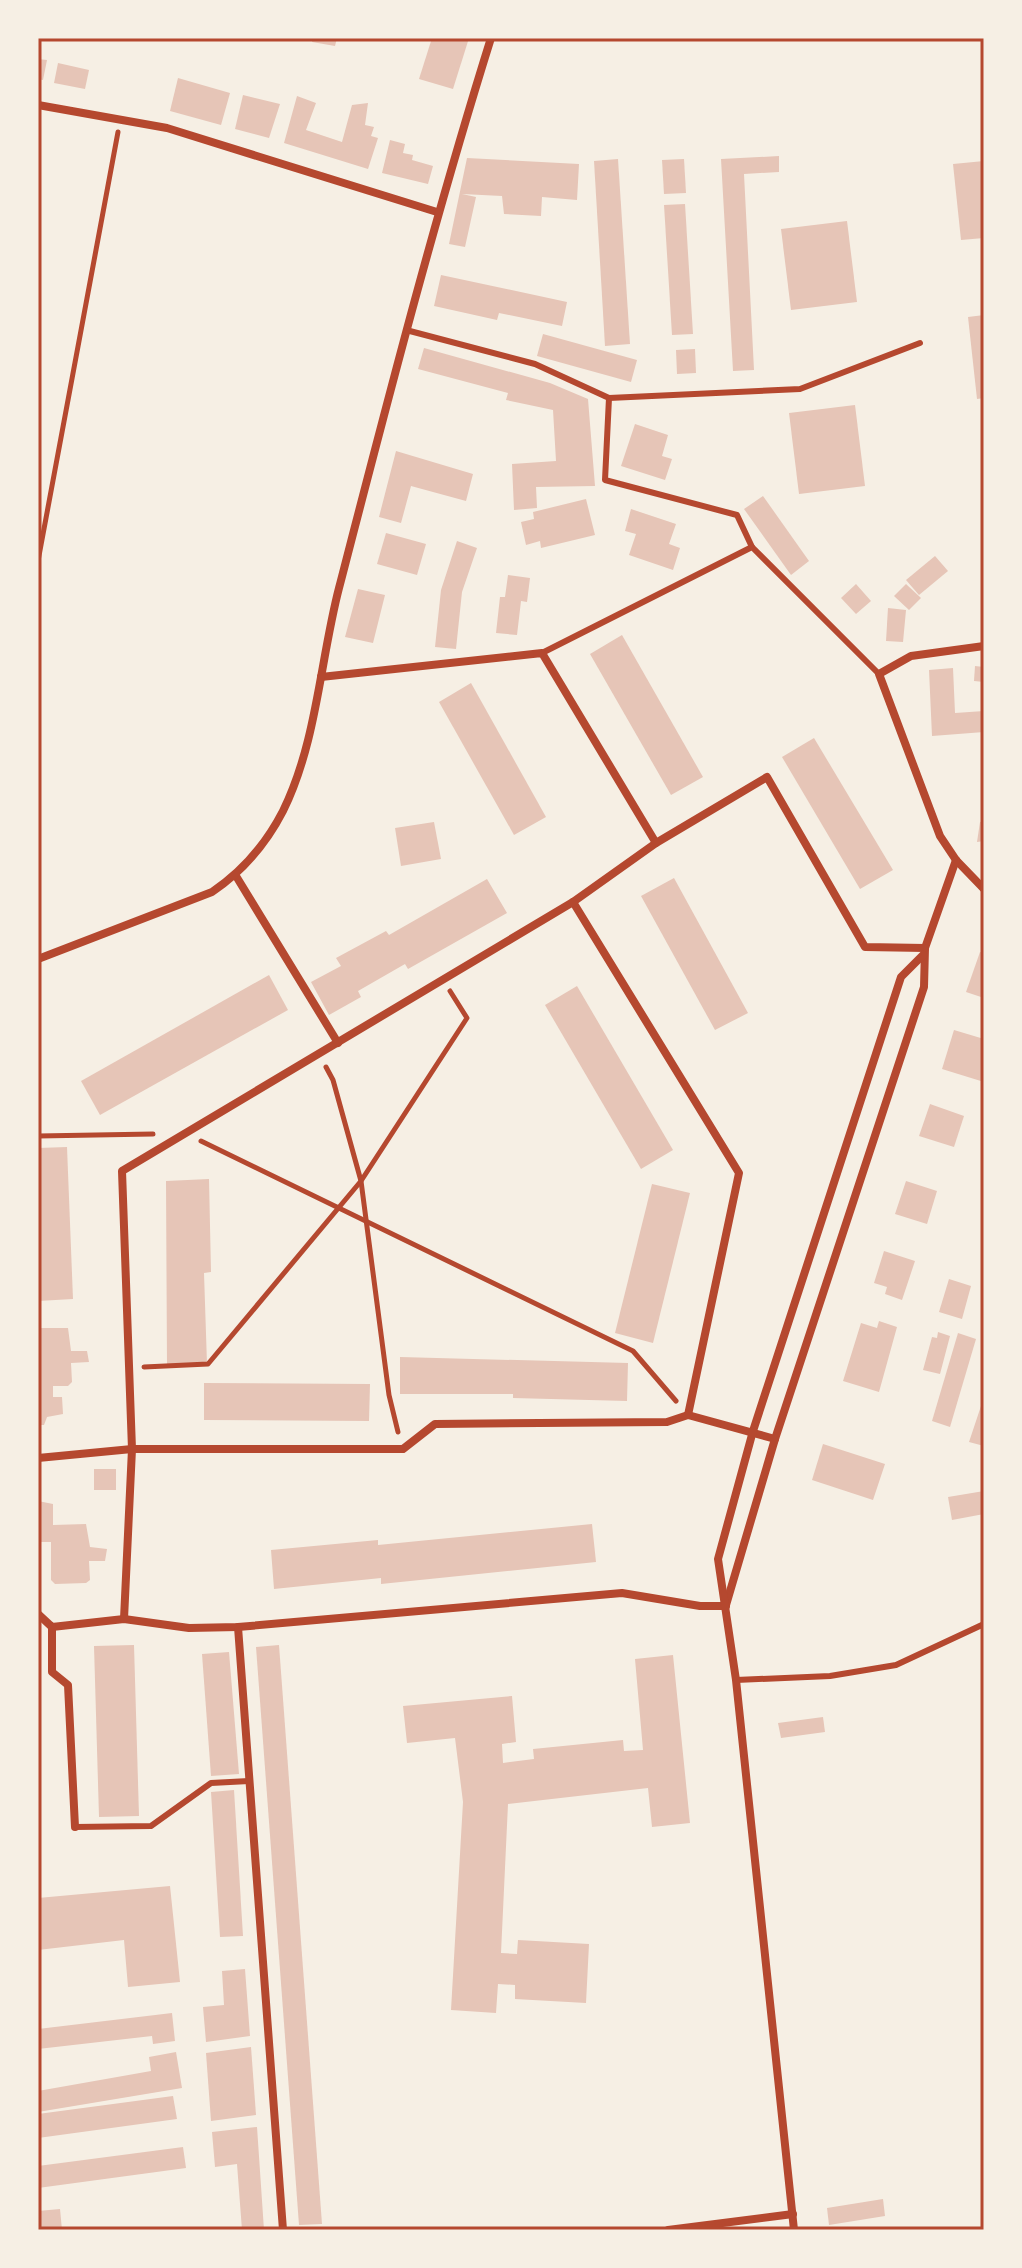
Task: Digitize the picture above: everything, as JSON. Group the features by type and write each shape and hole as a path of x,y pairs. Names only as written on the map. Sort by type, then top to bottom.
{"street":[{"path":"38,959 212,892 236,876 253,858 283,810 310,734 336,600 437,212 491,38"},
{"path":"38,105 182,133 437,212"},
{"path":"984,646 911,656 879,674 940,836 956,860 984,889"},
{"path":"321,677 542,653 656,843"},
{"path":"124,1619 132,1449 122,1171 573,902 656,843 767,777 865,947 924,952"},
{"path":"726,1606 775,1439 924,987 924,952 956,860"},
{"path":"236,876 338,1043"},
{"path":"573,902 739,1173 688,1415"},
{"path":"794,2230 736,1680 718,1559 753,1431 901,977 924,952"},
{"path":"38,1458 132,1449 403,1449 435,1424 667,1422 688,1415 775,1439"},
{"path":"52,1627 124,1619 189,1628 238,1627 622,1593 700,1606 726,1606"},
{"path":"38,1614 52,1627 52,1672 68,1685 75,1827"},
{"path":"238,1627 283,2230"},
{"path":"668,2230 793,2214"}],"lane":[{"path":"406,330 535,364 609,398 800,389 920,343"},
{"path":"609,398 605,480 737,515 752,547 879,674"},
{"path":"542,653 752,547"},
{"path":"736,1680 830,1676 896,1665 984,1624"},
{"path":"75,1827 151,1826 211,1783 249,1781"}],"path":[{"path":"38,561 120,120"},
{"path":"129,1368 208,1364 338,1210 361,1181 467,1018 443,980"},
{"path":"318,1054 333,1080 361,1181 389,1395 403,1449"},
{"path":"38,1136 186,1133 338,1210 633,1351 688,1415"}],"building":[{"path":"313,38 337,38 335,46 312,42"},
{"path":"432,38 469,38 453,89 419,79"},
{"path":"38,59 47,60 43,80 38,79"},
{"path":"58,63 89,70 85,89 54,83"},
{"path":"178,78 230,93 221,125 170,111"},
{"path":"243,95 280,104 269,138 235,129"},
{"path":"297,96 316,103 306,130 342,142 352,105 368,103 365,125 374,127 371,136 378,138 368,169 284,143"},
{"path":"390,140 405,144 403,153 413,155 412,160 433,166 428,184 382,173"},
{"path":"779,156 779,172 744,174 754,370 733,371 721,159"},
{"path":"467,158 579,164 577,200 542,197 541,216 504,214 502,196 462,194 476,197 465,247 449,244"},
{"path":"618,159 630,344 605,346 594,161"},
{"path":"684,159 686,193 664,194 662,160"},
{"path":"984,161 984,238 961,240 953,164"},
{"path":"685,204 693,334 672,335 664,205"},
{"path":"847,221 857,302 791,310 781,229"},
{"path":"441,275 567,302 562,326 499,313 497,320 434,306"},
{"path":"984,315 984,398 977,399 968,317"},
{"path":"543,334 637,360 631,382 537,356"},
{"path":"424,348 550,383 588,399 595,486 536,487 537,508 514,510 512,464 556,461 553,410 506,400 508,393 418,369"},
{"path":"695,349 696,373 677,374 676,350"},
{"path":"855,405 865,486 799,494 789,413"},
{"path":"635,424 668,435 662,456 672,459 665,480 621,466"},
{"path":"396,451 473,474 466,501 411,486 401,523 379,517"},
{"path":"763,496 809,561 791,575 744,509"},
{"path":"586,499 595,535 541,548 540,541 526,545 521,522 534,519 533,512"},
{"path":"631,509 676,524 669,544 680,548 673,570 629,555 636,534 625,531"},
{"path":"386,533 426,544 417,575 377,564"},
{"path":"457,541 477,548 462,592 456,649 435,647 441,590"},
{"path":"935,556 948,571 919,595 906,580"},
{"path":"508,575 530,578 527,602 521,601 517,635 496,633 500,597 505,597"},
{"path":"856,584 871,601 856,614 841,598"},
{"path":"906,584 921,598 909,610 894,596"},
{"path":"358,589 385,595 373,643 345,637"},
{"path":"888,608 906,610 903,642 886,641"},
{"path":"622,635 703,777 671,795 590,654"},
{"path":"975,666 984,667 984,682 974,681"},
{"path":"953,668 955,713 984,711 984,732 932,736 929,670"},
{"path":"471,683 546,817 514,835 439,702"},
{"path":"814,738 893,870 860,889 782,757"},
{"path":"984,821 984,841 977,842 980,822"},
{"path":"434,822 441,859 401,866 395,828"},
{"path":"674,878 748,1013 715,1030 641,896"},
{"path":"487,879 507,913 408,969 405,964 358,991 361,997 329,1015 311,982 341,966 336,958 386,931 389,935"},
{"path":"980,952 984,953 984,998 966,992"},
{"path":"269,975 288,1010 100,1115 81,1081"},
{"path":"577,986 673,1150 641,1169 545,1005"},
{"path":"954,1030 984,1039 984,1082 942,1069"},
{"path":"930,1104 964,1116 954,1147 919,1136"},
{"path":"67,1147 73,1299 38,1301 38,1148"},
{"path":"209,1179 211,1272 204,1273 207,1364 167,1365 166,1181"},
{"path":"906,1181 937,1191 927,1224 895,1214"},
{"path":"652,1184 690,1193 653,1343 615,1333"},
{"path":"884,1251 915,1261 902,1300 885,1294 887,1287 874,1283"},
{"path":"949,1279 971,1286 962,1319 939,1312"},
{"path":"879,1321 897,1327 879,1392 843,1381 861,1323 877,1328"},
{"path":"38,1328 68,1328 71,1351 87,1351 89,1362 71,1363 72,1382 68,1386 53,1386 53,1397 62,1397 63,1414 47,1417 44,1425 38,1425"},
{"path":"938,1332 950,1336 940,1374 923,1370 932,1337 937,1338"},
{"path":"958,1333 976,1339 950,1427 932,1421"},
{"path":"400,1357 628,1363 627,1401 513,1398 513,1394 400,1394"},
{"path":"204,1383 370,1384 369,1421 204,1420"},
{"path":"984,1397 984,1446 969,1442"},
{"path":"823,1444 885,1464 873,1500 812,1480"},
{"path":"94,1469 116,1469 116,1490 94,1490"},
{"path":"984,1491 984,1514 952,1520 948,1497"},
{"path":"38,1501 53,1504 53,1525 86,1524 90,1547 107,1549 105,1561 89,1561 90,1580 86,1583 55,1584 51,1580 51,1542 38,1542"},
{"path":"592,1524 596,1562 381,1584 381,1578 274,1589 271,1550 378,1540 378,1545"},
{"path":"134,1645 139,1816 99,1817 94,1646"},
{"path":"279,1645 322,2224 299,2225 256,1647"},
{"path":"229,1652 239,1774 211,1776 202,1654"},
{"path":"673,1655 690,1823 652,1827 648,1788 508,1804 501,1953 517,1954 518,1940 589,1944 586,2003 515,1999 515,1985 498,1984 496,2013 451,2010 463,1802 455,1738 407,1743 403,1706 512,1696 516,1742 502,1744 503,1763 534,1759 533,1749 623,1740 624,1751 643,1750 635,1659"},
{"path":"823,1717 825,1732 781,1738 778,1723"},
{"path":"234,1790 243,1936 220,1937 211,1792"},
{"path":"170,1886 180,1982 128,1987 124,1940 38,1950 38,1898"},
{"path":"245,1969 250,2036 206,2042 203,2007 224,2005 222,1971"},
{"path":"172,2013 175,2041 153,2044 152,2036 38,2049 38,2029"},
{"path":"251,2047 256,2115 211,2121 206,2053"},
{"path":"176,2052 182,2088 38,2112 38,2091 151,2071 149,2057"},
{"path":"173,2096 177,2119 38,2138 38,2114"},
{"path":"257,2127 264,2230 242,2230 237,2164 215,2167 212,2132"},
{"path":"183,2147 186,2168 38,2188 38,2166"},
{"path":"883,2199 885,2216 829,2225 827,2208"},
{"path":"60,2209 62,2230 38,2230 38,2211"}]}
